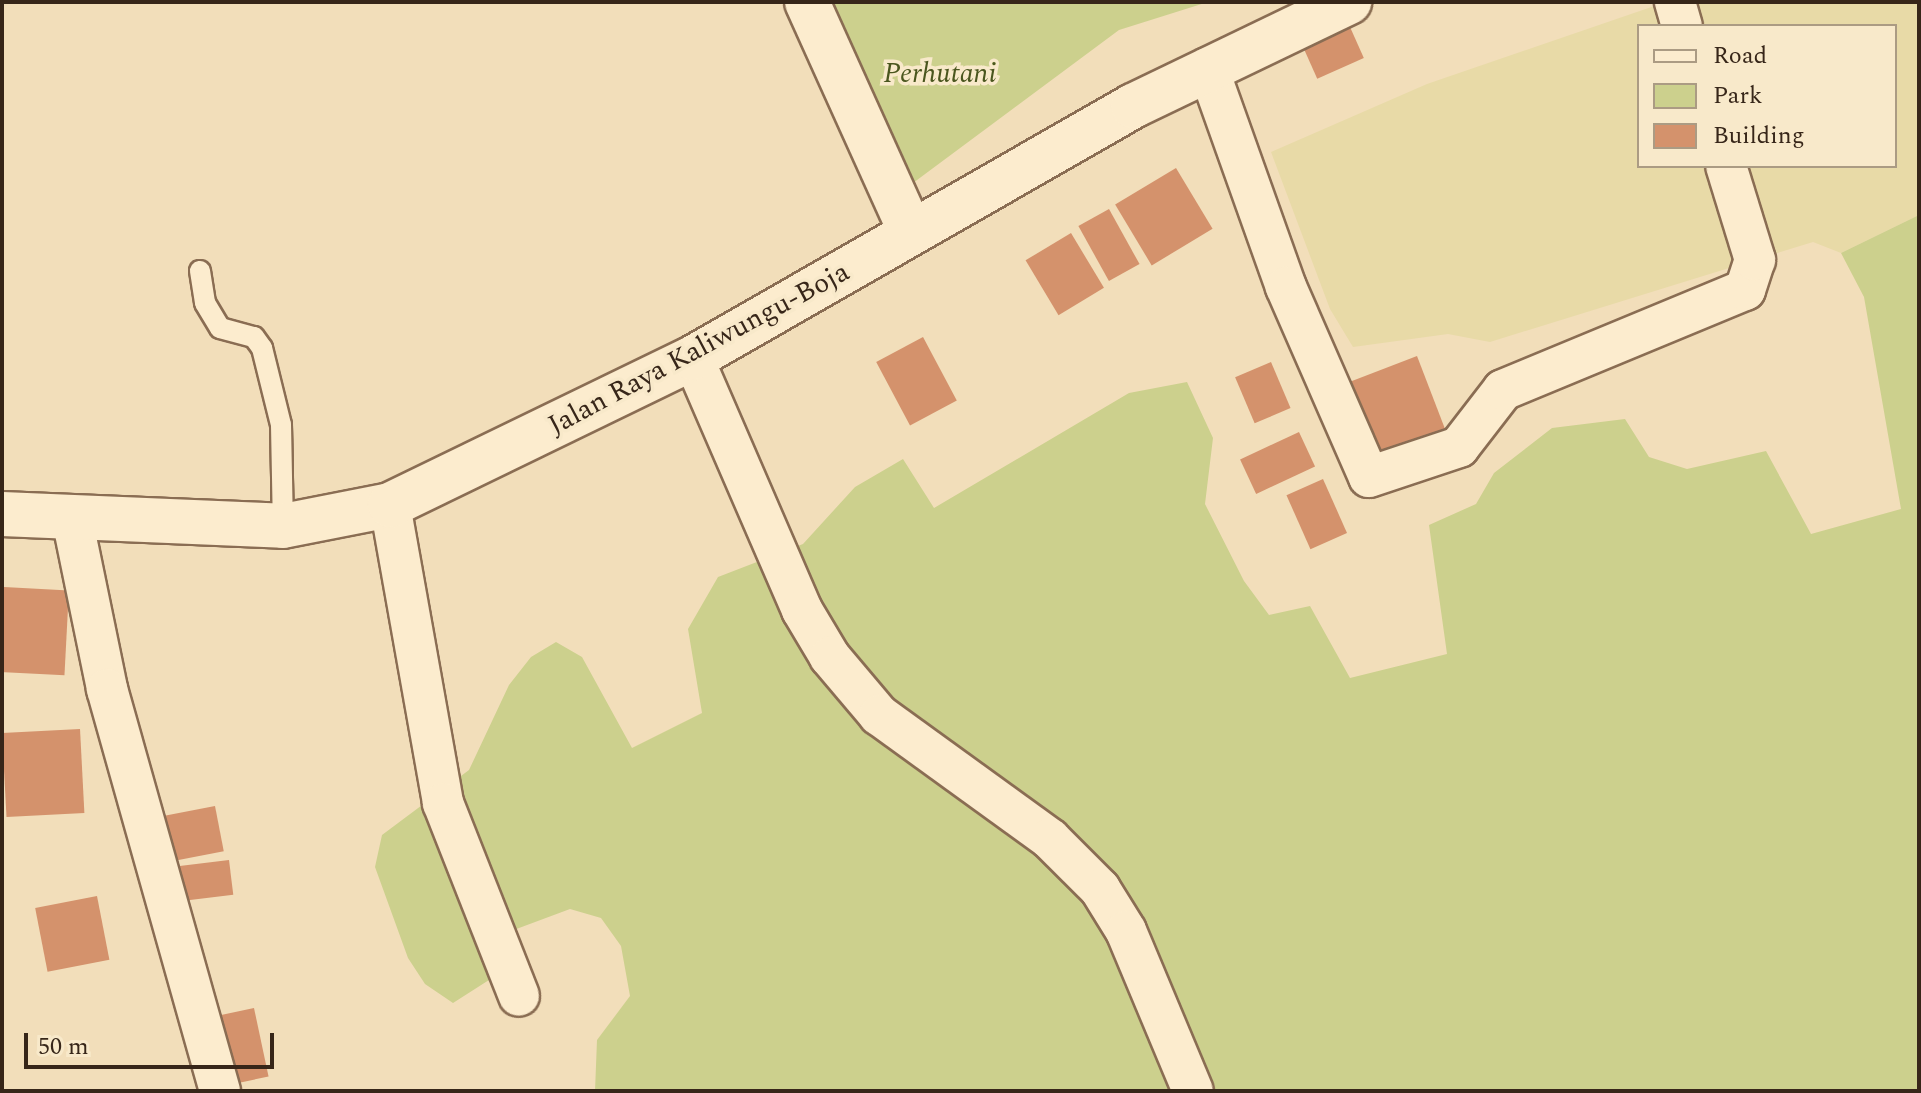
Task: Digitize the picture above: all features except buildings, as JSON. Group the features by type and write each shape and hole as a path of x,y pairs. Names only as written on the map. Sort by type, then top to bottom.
{"main road":[{"path":"807,2 911,232"},
{"name":"Jalan Raya Kaliwungu-Boja","path":"2,514 283,526 390,505 693,358 911,232 1208,68 1349,2"}],"street":[{"path":"1675,2 1681,24"},
{"path":"1208,68 1286,287 1369,477 1459,447 1503,390 1745,290 1755,260 1727,168"},
{"path":"693,358 802,610 830,657 879,715 1050,839 1100,889 1126,931 1193,1091"},
{"path":"390,505 443,803 519,996"},
{"path":"72,518 107,689 220,1091"}],"lane":[{"path":"200,271 205,303 220,328 254,337 262,348 281,425 283,526"}],"shaded area":[{"path":"1666,2 1919,2 1919,215 1841,253 1813,242 1490,342 1448,334 1353,347 1330,309 1271,152 1427,84"}],"green space":[{"name":"Perhutani","path":"826,2 1208,2 1119,30 913,183"},
{"path":"1919,215 1919,1091 595,1091 597,1040 630,996 621,946 601,918 570,909 511,931 489,980 453,1003 425,984 408,958 375,867 382,835 469,770 509,685 531,657 556,642 582,657 632,748 702,713 688,629 718,577 803,544 855,487 903,459 934,508 1129,393 1187,382 1213,438 1205,504 1244,581 1269,615 1310,606 1350,678 1447,654 1429,525 1476,504 1494,473 1552,428 1625,419 1649,457 1687,469 1766,451 1811,534 1901,509 1864,297 1841,253"}]}
